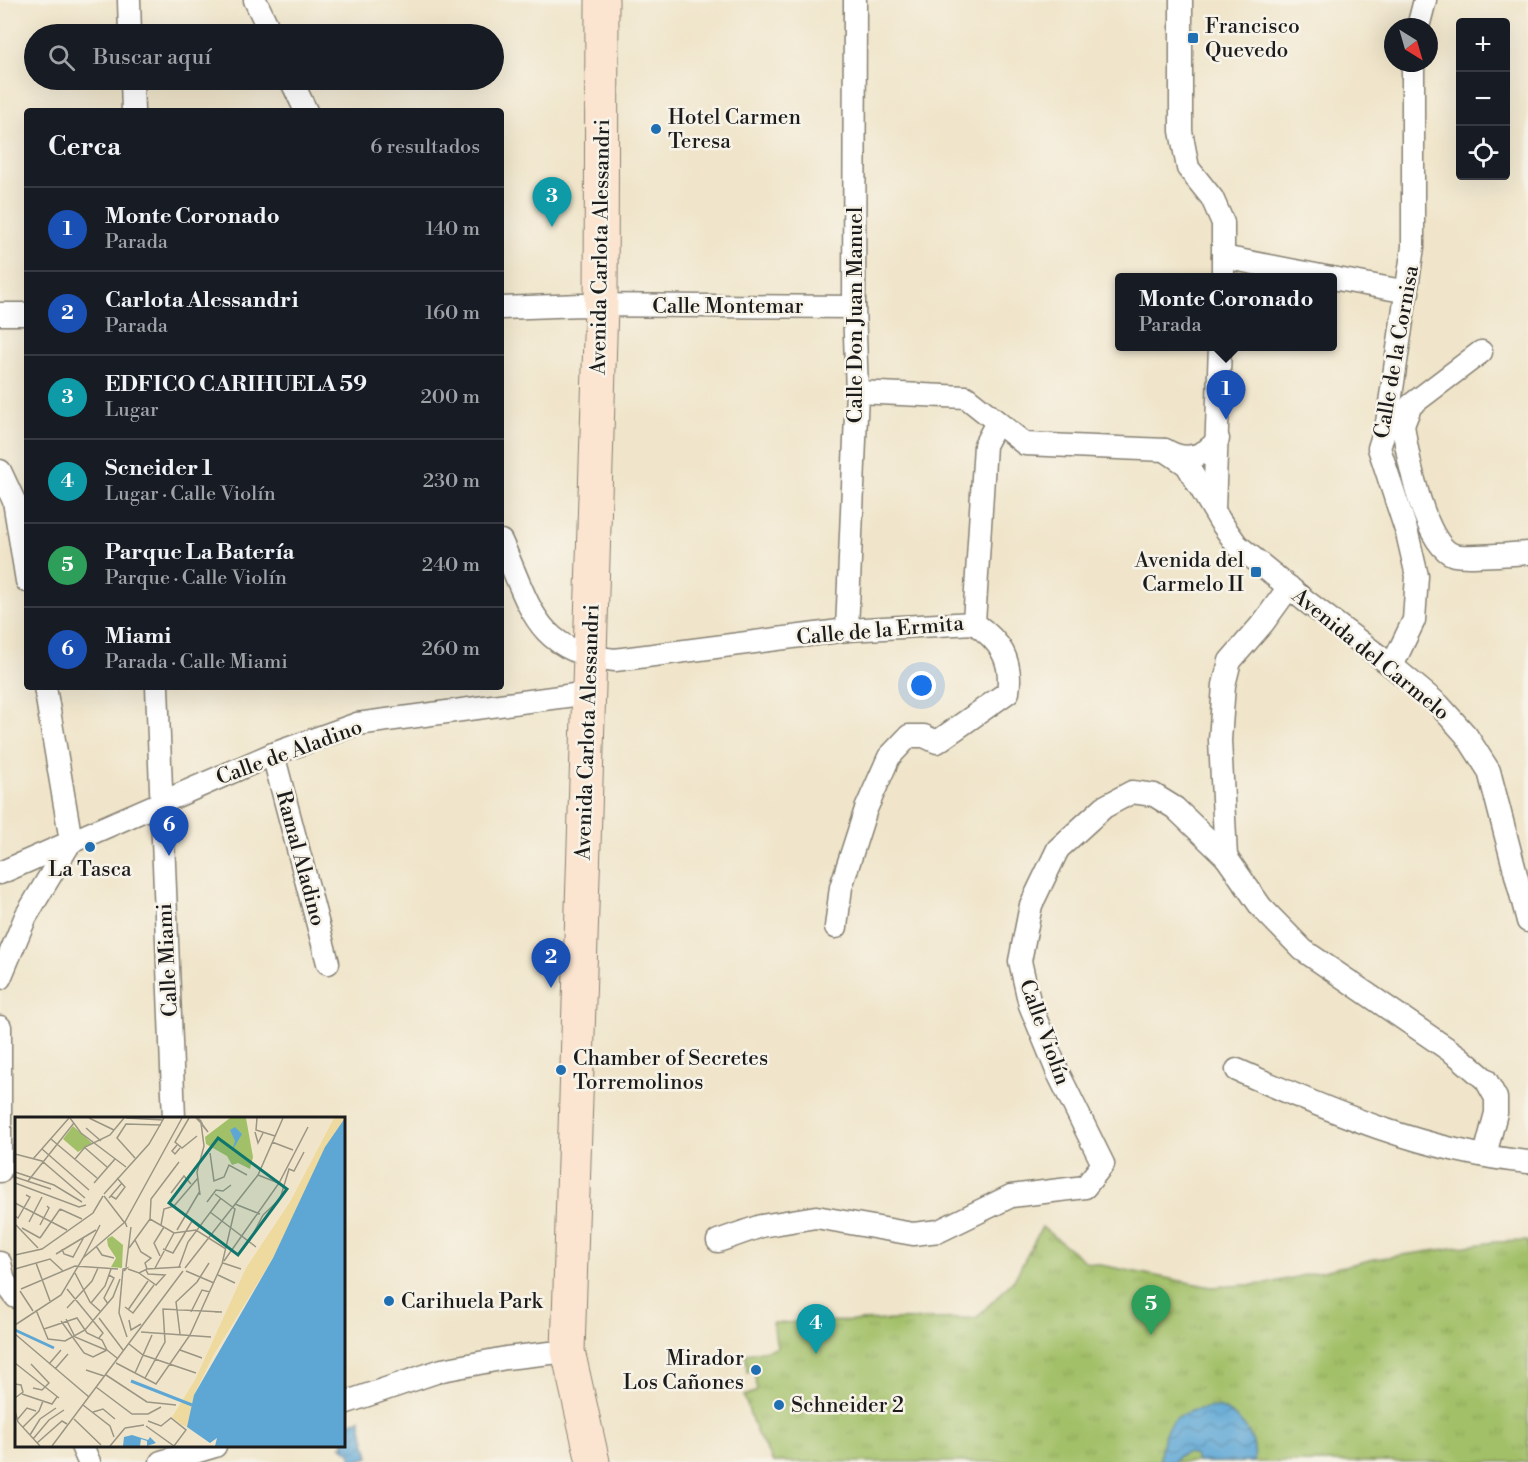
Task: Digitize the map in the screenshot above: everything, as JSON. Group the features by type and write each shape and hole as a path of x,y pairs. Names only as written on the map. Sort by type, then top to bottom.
{"main road":[{"name":"Avenida Carlota Alessandri","path":"593,1462 568,1351 601,306 602,0"}],"street":[{"path":"129,0 130,24"},
{"path":"255,0 266,24"},
{"name":"Calle Don Juan Manuel","path":"847,630 856,392 855,0"},
{"path":"1181,0 1181,131 1188,168 1212,198 1223,224 1223,267 1282,273"},
{"path":"1420,18 1425,0"},
{"name":"Calle de la Cornisa","path":"1392,666 1414,620 1417,576 1407,533 1379,448 1395,424 1413,247 1413,72"},
{"path":"133,90 134,108"},
{"path":"296,90 305,108"},
{"path":"1337,279 1408,292"},
{"name":"Calle Montemar","path":"504,308 854,307"},
{"path":"0,314 24,314"},
{"path":"1214,509 1220,351"},
{"path":"1481,352 1411,405 1395,424 1437,543 1453,555 1528,553"},
{"path":"856,392 966,397 1025,444 1165,450 1174,455 1194,457 1212,447 1218,439"},
{"name":"Calle de la Ermita","path":"590,658 615,660 847,630 974,623 985,445 997,422"},
{"path":"1165,450 1186,465 1214,509"},
{"path":"0,471 14,501 24,563"},
{"name":"Avenida del Carmelo","path":"1214,509 1237,545 1392,666 1439,705 1466,735 1489,771 1528,921"},
{"path":"504,548 540,626 553,640 590,658"},
{"path":"1289,587 1263,623 1230,661 1224,685 1220,740 1226,857 1261,907 1303,950 1458,1056 1486,1080 1496,1098 1496,1113 1485,1155"},
{"path":"836,927 841,887 866,809 890,757 909,736 924,736 938,742 1008,692 1011,674 1002,647 974,623"},
{"path":"0,978 26,916 71,841 46,690"},
{"name":"Calle Miami","path":"157,690 174,1117"},
{"name":"Calle de Aladino","path":"0,873 273,754 357,724 589,693"},
{"name":"Ramal Aladino","path":"273,754 328,963"},
{"name":"Calle Violín","path":"718,1242 761,1227 816,1217 913,1234 939,1231 1011,1196 1085,1187 1103,1164 1058,1073 1030,1005 1020,961 1031,905 1058,849 1104,807 1132,792 1155,795 1175,808 1226,857"},
{"path":"0,1027 0,1172"},
{"path":"1236,1070 1348,1118 1409,1138 1528,1162"},
{"path":"345,1402 441,1370 506,1358 568,1351"},
{"path":"82,1447 89,1462"},
{"path":"177,1457 212,1447"}],"green space":[{"path":"1042,1227 1086,1262 1211,1287 1266,1284 1374,1259 1495,1242 1528,1241 1528,1462 773,1462 756,1432 744,1396 757,1391 754,1371 747,1373 746,1354 777,1348 773,1323 976,1318 1014,1280"}],"water":[{"path":"1218,1407 1233,1416 1246,1428 1253,1444 1254,1462 1197,1462 1195,1455 1187,1453 1178,1456 1174,1462 1160,1462 1164,1436 1175,1420 1183,1414"},
{"path":"360,1419 369,1457 353,1462 350,1453 342,1447 345,1447 345,1425"}],"place":[{"name":"Francisco Quevedo","path":"1193,38"},
{"name":"Hotel Carmen Teresa","path":"656,129"},
{"name":"EDFICO CARIHUELA 59","path":"552,227"},
{"name":"Monte Coronado","path":"1226,420"},
{"name":"Avenida del Carmelo II","path":"1256,572"},
{"name":"La Tasca","path":"90,847"},
{"name":"Miami","path":"169,856"},
{"name":"Carlota Alessandri","path":"551,988"},
{"name":"Chamber of Secretes Torremolinos","path":"561,1070"},
{"name":"Carihuela Park","path":"389,1301"},
{"name":"Parque La Batería","path":"1151,1335"},
{"name":"Scneider 1","path":"816,1354"},
{"name":"Mirador Los Cañones","path":"756,1370"},
{"name":"Schneider 2","path":"779,1405"}]}
